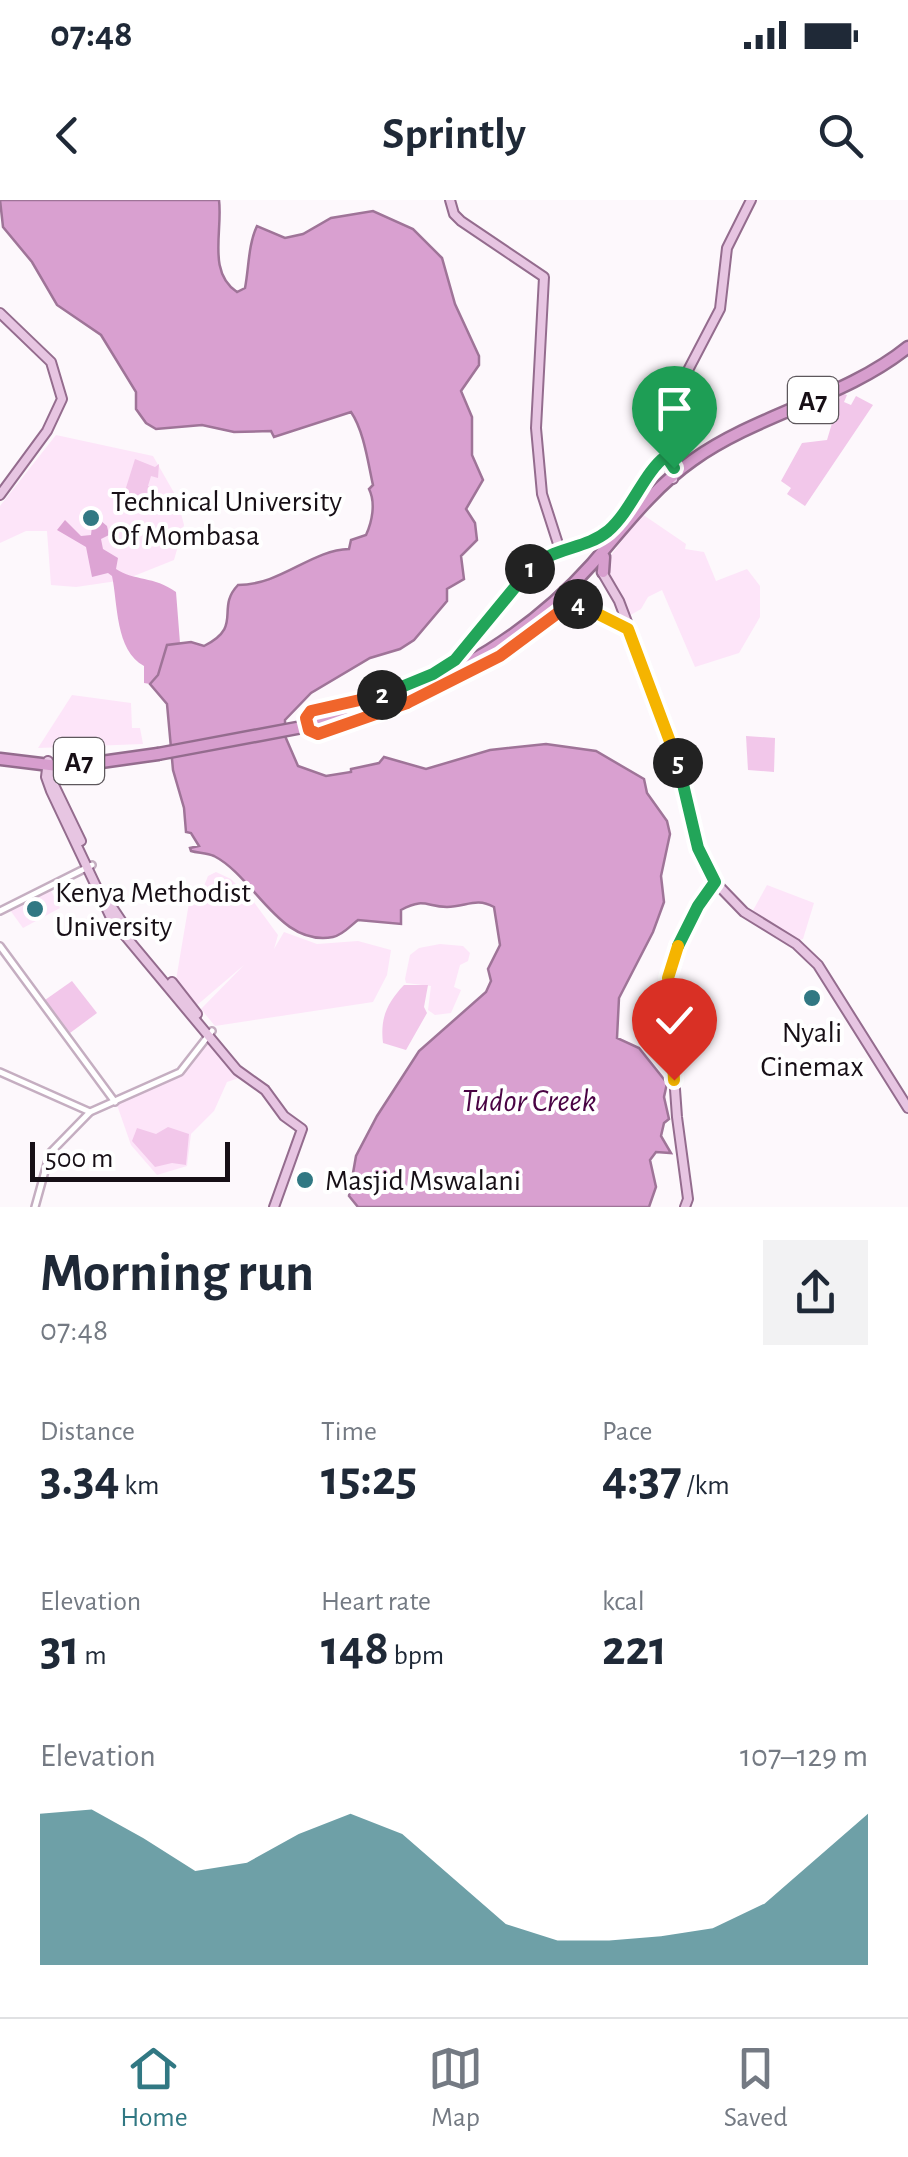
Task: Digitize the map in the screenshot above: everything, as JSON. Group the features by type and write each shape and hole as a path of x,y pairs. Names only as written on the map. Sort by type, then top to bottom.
{"highway":[{"name":"A7","path":"0,757 48,768 66,767 382,706 498,653 597,570 674,474 714,447 871,372 908,347"},
{"name":"A7","path":"313,722 386,701 542,613 597,570"},
{"path":"551,619 557,606"},
{"name":"A7","path":"48,768 158,752"}],"main road":[{"path":"450,200 457,218 544,277 536,428 542,494 560,550"},
{"path":"467,656 531,568 560,550 595,539 610,528 666,456 688,367 720,309 729,242 751,200"},
{"path":"0,313 21,329 51,362 62,399 47,431 0,495"},
{"path":"666,456 674,474"},
{"path":"597,570 625,626 669,734 698,848 719,888 744,912 796,944 818,965 908,1108"},
{"path":"498,653 572,603 625,626"},
{"path":"48,768 112,920 243,1076 267,1092 282,1112 298,1124 301,1137 276,1207"},
{"path":"686,1207 668,978 680,942 709,892 719,888"},
{"path":"210,1036 306,1126 276,1207"}],"street":[{"path":"0,912 89,866"},
{"path":"0,946 114,1102"},
{"path":"35,1207 50,1154 90,1112 185,1068 210,1036"},
{"path":"0,1072 90,1112"}],"shaded area":[{"path":"841,393 847,395 844,402 851,405 856,396 873,405 805,506 787,494 791,488 781,481 802,443 827,440"},
{"name":"Technical University Of Mombasa","path":"56,435 153,456 177,498 184,525 174,560 124,580 76,587 51,585 47,531 26,531 0,543 0,506"},
{"path":"135,459 155,467 159,464 158,478 151,476 148,486 154,488 152,499 124,494"},
{"path":"642,514 686,544 685,549 704,552 716,581 747,569 760,586 760,617 739,653 695,667 662,590 648,597 641,609 627,617 607,574 609,558"},
{"path":"65,520 81,536 91,535 92,526 101,521 109,535 101,539 103,549 118,558 116,569 176,592 180,643 167,645 158,675 150,684 144,683 144,666 123,638 112,576 108,573 92,577 86,547 57,530"},
{"path":"72,695 131,703 132,728 140,728 143,744 38,748"},
{"path":"746,736 775,738 774,772 748,770"},
{"path":"216,872 231,879 253,901 278,935 274,949 284,932 317,944 358,941 391,950 387,975 373,1002 215,1026 201,1009 244,965 196,1006 176,980 190,897 202,891 208,876"},
{"path":"767,885 814,903 803,939 796,941 751,914"},
{"name":"Kenya Methodist University","path":"50,889 60,908 23,928 10,910"},
{"path":"440,944 463,946 470,953 468,961 460,965 454,987 461,990 451,1013 435,1015 428,1010 431,986 406,983 405,979 410,955 419,948"},
{"path":"72,981 97,1013 70,1033 45,1000"},
{"path":"404,985 428,985 424,1007 427,1013 406,1050 383,1043 382,1034 386,1011"},
{"path":"209,1041 239,1078 227,1082 214,1111 191,1134 187,1166 157,1175 131,1145 117,1105 186,1071"},
{"path":"168,1127 189,1134 186,1165 155,1167 132,1141 137,1128 156,1134"}],"water":[{"name":"Tudor Creek","path":"0,200 219,200 219,262 228,284 237,292 245,288 257,226 285,238 303,234 331,218 373,211 413,229 442,258 455,304 479,356 479,365 461,391 472,417 472,455 483,480 466,509 475,523 477,540 461,556 464,579 447,589 447,601 414,640 400,649 370,658 311,693 285,720 285,736 298,766 326,776 379,763 384,757 426,769 490,750 546,744 596,751 644,779 647,793 667,821 670,834 661,876 664,902 619,998 617,1038 639,1048 667,1083 664,1097 669,1119 661,1136 671,1153 656,1152 650,1160 656,1187 649,1207 358,1207 349,1196 356,1156 419,1051 486,992 491,981 488,969 500,945 494,907 482,903 447,907 421,903 401,910 401,924 358,920 333,937 297,932 229,866 214,856 191,851 190,848 199,846 186,832 173,770 167,704 150,684 158,675 167,645 191,642 204,646 216,639 226,624 229,602 238,585 268,580 322,555 349,549 351,540 366,535 372,512 369,489 373,485 359,428 351,412 274,437 271,431 234,432 202,425 156,429 146,423 136,409 136,392 101,335 57,305 32,262 3,227"}],"place":[{"name":"Technical University Of Mombasa","path":"91,518"},
{"name":"Kenya Methodist University","path":"35,909"},
{"name":"Nyali Cinemax","path":"812,998"},
{"name":"Masjid Mswalani","path":"305,1180"}],"route":[{"path":"674,468 666,456 657,462 638,495 610,528 595,539 538,562 449,664 356,704 311,711 306,720 310,731 318,734 417,699 500,656 571,603 628,629 669,734 698,848 715,882 698,906 668,970 674,1080"}]}
